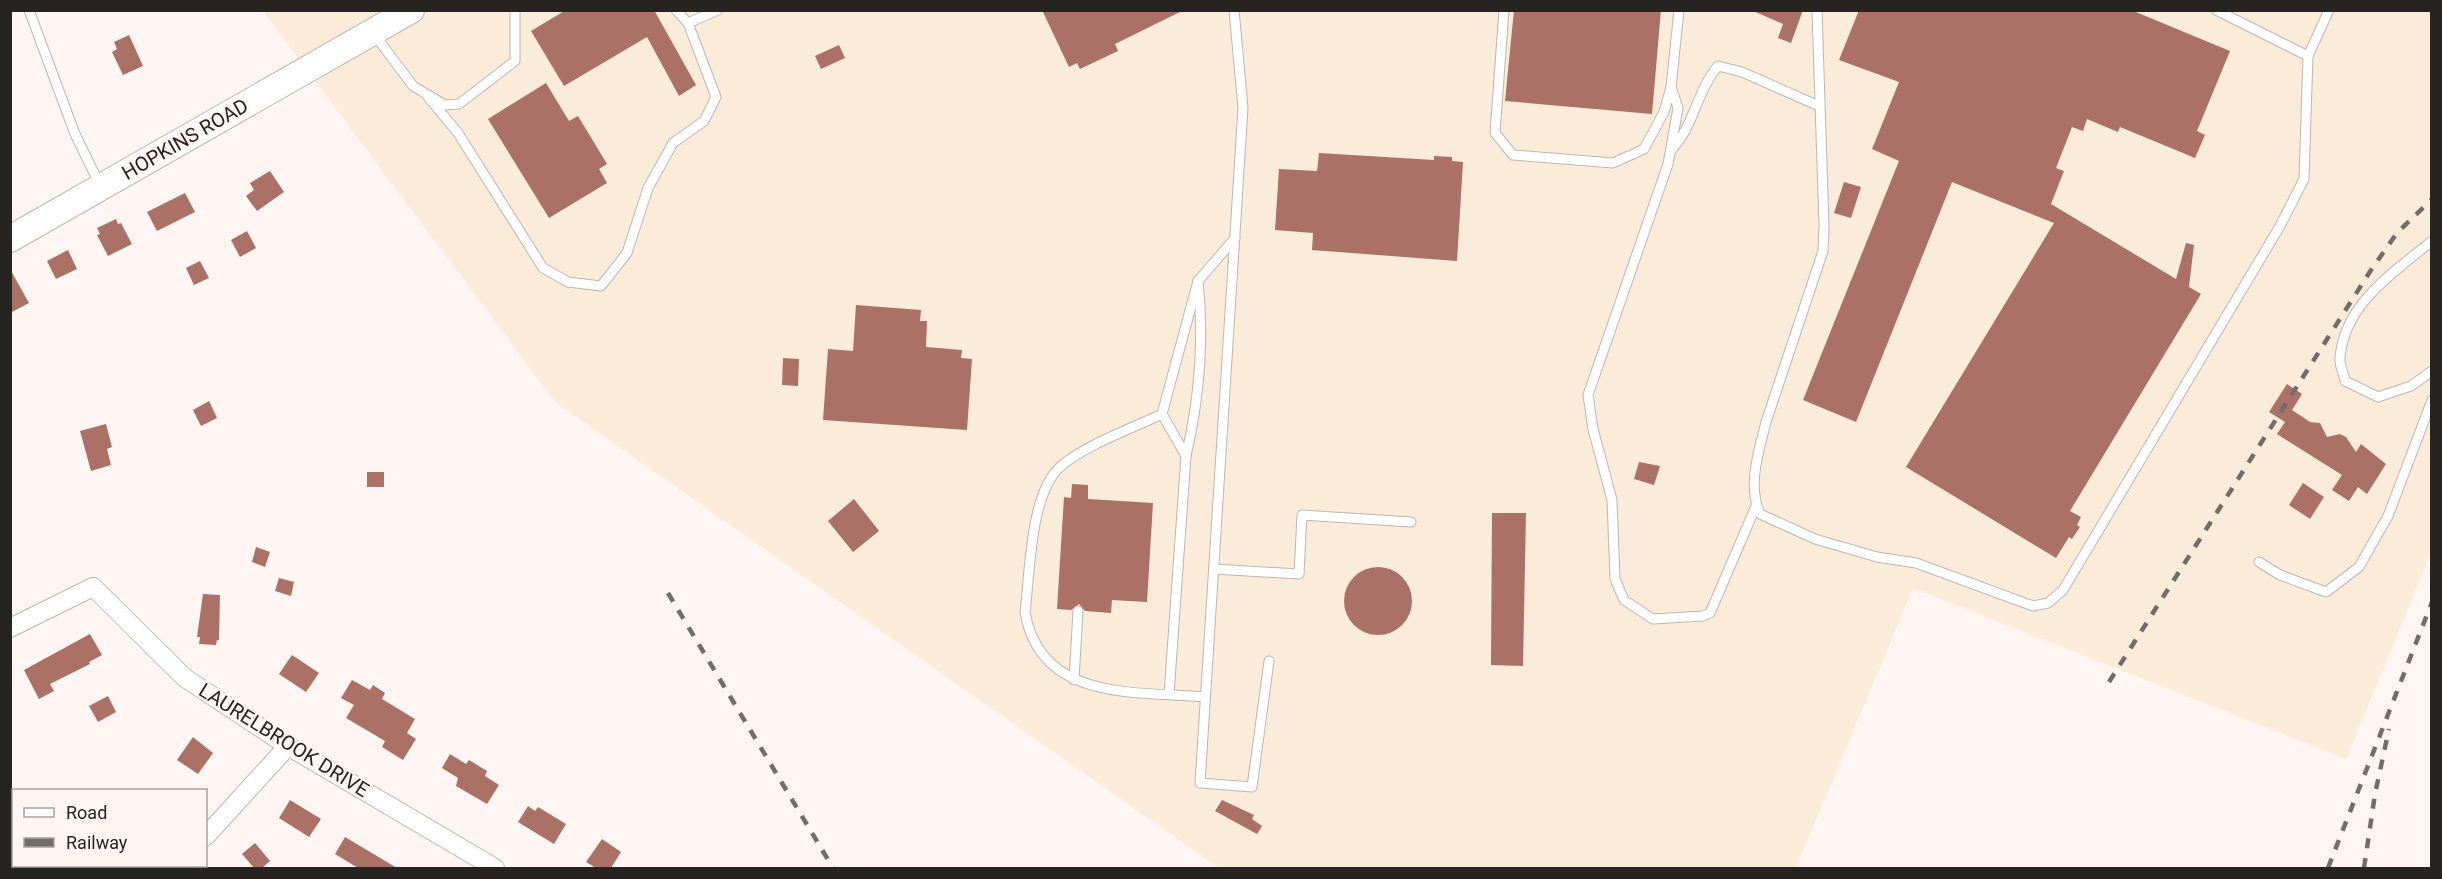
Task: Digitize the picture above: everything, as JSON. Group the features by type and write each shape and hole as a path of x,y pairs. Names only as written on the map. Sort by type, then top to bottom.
{"main road":[{"name":"HOPKINS ROAD","path":"10,239 411,10"}],"street":[{"name":"LAURELBROOK DRIVE","path":"10,628 93,587 185,678 288,746 495,868"},
{"path":"207,835 288,746"}],"lane":[{"path":"29,10 75,134 101,187"},
{"path":"366,36 413,86 428,97 445,105 459,104 509,68 515,61 517,50 515,10"},
{"path":"428,97 458,133 543,268 568,282 601,286 627,253 648,188 673,143 704,121 716,97 688,23 676,10"},
{"path":"688,23 718,10"},
{"path":"1234,10 1243,93 1200,783 1252,787 1269,661"},
{"path":"1504,10 1496,133 1513,155 1613,163 1644,149 1664,112 1671,87 1679,10"},
{"path":"1817,10 1824,226 1822,251 1766,422 1754,487 1756,506 1760,514 1815,539 1877,557 1916,563 2033,606 2048,603 2063,590 2274,236 2304,179 2308,56 2329,10"},
{"path":"2216,10 2308,56"},
{"path":"1671,150 1681,140 1705,81 1718,66 1742,72 1819,105"},
{"path":"1671,87 1678,108 1671,150 1588,395 1593,429 1612,500 1615,579 1624,600 1653,619 1703,616 1710,613 1756,506"},
{"path":"1186,456 1162,414 1198,281 1235,238"},
{"path":"2432,241 2372,291 2350,321 2340,359 2345,381 2378,397 2411,386 2432,371"},
{"path":"1169,694 1186,456 1192,428 1202,317 1198,281"},
{"path":"2259,562 2280,576 2326,592 2359,567 2388,516 2432,400"},
{"path":"1162,414 1073,457 1050,480 1042,495 1028,590 1026,620 1037,646 1050,663 1074,680 1095,688 1205,697"},
{"path":"1214,569 1299,574 1302,515 1411,522"},
{"path":"1074,680 1078,611"}],"shaded area":[{"path":"263,11 2431,11 2431,553 2346,759 1913,588 1796,868 1219,868 555,402"}],"building":[{"path":"566,10 654,10 696,85 679,96 647,37 564,86 531,31"},
{"path":"1042,10 1184,10 1115,44 1118,51 1080,69 1077,63 1069,67"},
{"path":"1514,10 1661,10 1652,114 1505,101"},
{"path":"1751,10 1803,10 1791,43 1778,38 1783,24"},
{"path":"1859,10 2131,10 2230,51 2197,131 2205,135 2195,158 2120,127 2118,132 2087,119 2083,131 2072,127 2056,168 2064,171 2051,204 2176,279 2186,243 2194,245 2189,287 2201,294 2070,511 2081,517 2077,525 2080,527 2072,539 2069,537 2056,558 1906,467 2054,223 1952,182 1856,422 1803,400 1899,161 1872,149 1899,82 1839,60"},
{"path":"129,35 143,66 123,75 112,52 117,49 114,42"},
{"path":"839,45 845,58 821,69 815,56"},
{"path":"546,83 569,121 578,116 607,164 599,169 607,183 549,218 488,119"},
{"path":"1319,153 1434,160 1434,156 1452,157 1452,161 1463,162 1457,261 1312,250 1313,233 1275,230 1279,169 1317,171"},
{"path":"270,171 284,192 257,211 246,196 254,190 250,183"},
{"path":"1844,182 1861,187 1851,218 1834,213"},
{"path":"185,193 195,212 157,231 147,212"},
{"path":"116,219 118,224 121,223 132,244 108,256 97,235 100,234 97,228"},
{"path":"247,231 256,248 240,257 231,240"},
{"path":"68,250 77,269 56,279 47,261"},
{"path":"200,261 209,278 194,285 186,268"},
{"path":"10,269 29,303 10,313"},
{"path":"856,305 921,310 920,321 927,321 926,347 962,350 961,358 972,359 967,430 823,420 828,349 853,351"},
{"path":"783,358 799,359 798,386 782,385"},
{"path":"2287,384 2302,394 2292,410 2310,422 2320,423 2327,437 2340,434 2346,437 2356,452 2361,444 2386,464 2367,494 2358,487 2349,501 2332,490 2342,475 2277,434 2285,422 2269,412"},
{"path":"209,401 217,418 201,426 193,410"},
{"path":"106,424 112,447 107,449 111,465 91,471 80,431"},
{"path":"1639,462 1660,466 1654,485 1634,479"},
{"path":"367,472 384,472 384,487 367,487"},
{"path":"2303,483 2324,497 2310,519 2289,505"},
{"path":"1072,484 1088,485 1088,499 1153,503 1147,602 1112,600 1111,613 1085,611 1079,604 1071,610 1057,609 1064,497 1071,498"},
{"path":"854,499 879,531 853,552 828,521"},
{"path":"1492,513 1526,513 1523,666 1491,665"},
{"path":"256,547 270,552 265,567 252,562"},
{"path":"1378,567 1391,570 1402,577 1409,588 1412,601 1409,614 1402,625 1391,632 1378,635 1365,632 1354,625 1347,614 1344,601 1347,588 1354,577 1365,570"},
{"path":"279,578 294,582 291,596 275,591"},
{"path":"203,594 220,595 219,640 216,645 199,644 200,637 197,637"},
{"path":"90,634 102,655 89,662 90,664 50,684 54,691 39,699 24,670"},
{"path":"292,655 319,673 306,692 279,674"},
{"path":"352,680 370,690 373,685 385,693 382,699 415,719 407,733 416,739 403,760 382,747 385,741 346,718 354,705 341,698"},
{"path":"108,696 116,712 98,722 89,706"},
{"path":"193,737 213,753 198,774 177,760"},
{"path":"450,754 466,764 469,760 487,771 485,776 499,785 487,804 456,786 458,778 442,768"},
{"path":"290,800 321,819 309,837 279,818"},
{"path":"1222,800 1254,815 1252,819 1262,826 1257,834 1215,811"},
{"path":"528,806 535,811 538,807 566,824 554,844 518,822"},
{"path":"345,837 397,868 358,868 335,854"},
{"path":"602,839 621,852 611,868 596,868 586,862"},
{"path":"255,843 270,861 262,868 254,868 242,854"}],"railway":[{"path":"2109,682 2371,270 2397,233 2432,199"},
{"path":"668,593 833,868"},
{"path":"2328,868 2432,602"},
{"path":"2364,868 2375,794 2389,729"}]}
